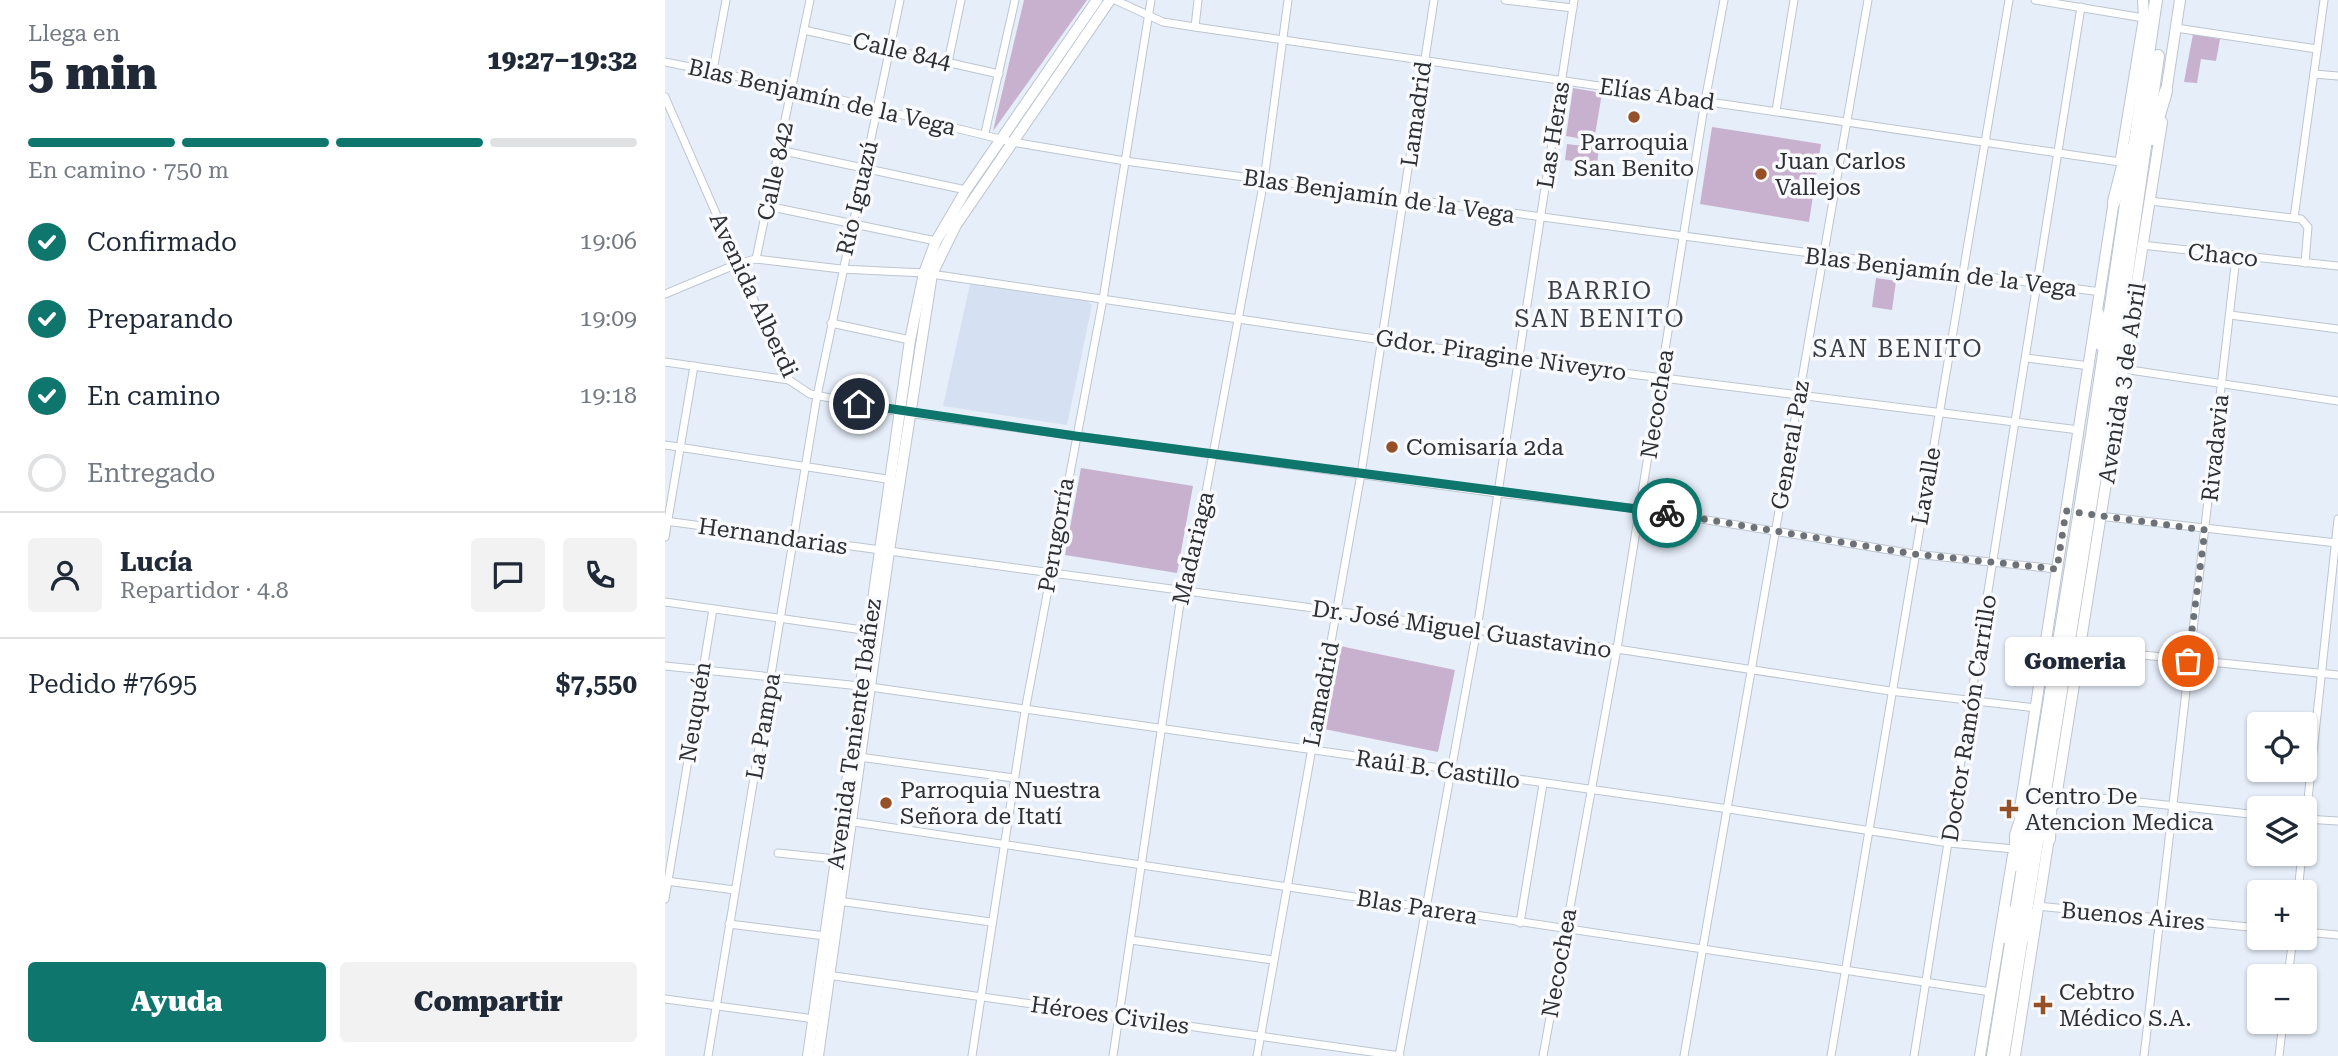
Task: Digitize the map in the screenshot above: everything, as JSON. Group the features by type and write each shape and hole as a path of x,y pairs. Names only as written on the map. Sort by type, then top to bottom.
{"highway":[{"name":"Avenida 3 de Abril","path":"2047,707 2063,647 2084,513 2123,300 2127,241 2156,0"},
{"name":"Avenida 3 de Abril","path":"2084,513 2092,435 2127,241 2165,0"},
{"path":"2114,202 2148,64"},
{"path":"2127,241 2166,91"},
{"path":"2113,434 2123,300"},
{"path":"2092,435 2093,392 2100,339 2098,314"},
{"path":"2047,707 2040,791 2049,839"},
{"path":"1993,1056 2028,933 2020,906 2016,835 2040,791 2047,707"},
{"name":"Avenida 3 de Abril","path":"2020,906 2040,791"},
{"path":"2003,1056 2003,1021 2020,906"}],"main road":[{"path":"905,412 928,273 1007,140 1097,0"},
{"path":"905,412 911,340 936,242 966,190 1113,0"},
{"name":"Avenida 3 de Abril","path":"2040,791 2063,647 2057,569 2084,513 2113,434 2123,369 2127,241 2114,202 2144,18 2143,0"},
{"name":"Avenida 3 de Abril","path":"2084,513 2079,430 2101,292 2150,201 2180,0"},
{"name":"Avenida Teniente Ibáñez","path":"818,1056 818,1020 823,975 905,412"},
{"name":"Avenida Teniente Ibáñez","path":"823,975 825,936 835,900 836,859 847,821"},
{"name":"Avenida 3 de Abril","path":"2015,1056 2020,906 2014,849 2016,835"},
{"name":"Avenida 3 de Abril","path":"1980,1056 1991,992 2020,906 2049,839"},
{"name":"Avenida Teniente Ibáñez","path":"808,1056 818,1020"}],"street":[{"path":"713,70 726,0"},
{"name":"Calle 842","path":"757,260 810,0"},
{"name":"Río Iguazú","path":"817,396 841,269 900,0"},
{"path":"948,62 961,0"},
{"path":"985,133 1015,0"},
{"name":"Elías Abad","path":"1113,0 1149,16 1195,27 1776,111 1984,145 2120,162"},
{"name":"Perugorría","path":"972,1056 1025,710 1049,572 1103,299 1150,0"},
{"path":"1195,27 1198,0"},
{"name":"Madariaga","path":"1113,1056 1180,603 1190,578 1241,317 1264,180 1288,0"},
{"name":"Lamadrid","path":"1257,1056 1285,886 1361,474 1434,0"},
{"path":"1505,0 1574,4"},
{"name":"Necochea","path":"1543,1056 1640,509 1682,237 1724,0"},
{"path":"1776,111 1794,0"},
{"name":"General Paz","path":"1684,1056 1868,0"},
{"name":"Lavalle","path":"1831,1056 1890,691 2009,0"},
{"path":"2035,0 2144,18"},
{"path":"2294,218 2324,0"},
{"name":"Las Heras","path":"1400,1056 1477,629 1574,4"},
{"name":"Doctor Ramón Carrillo","path":"1914,1056 1973,699 2081,7"},
{"path":"2176,28 2317,49"},
{"name":"Calle 844","path":"804,30 999,74"},
{"name":"Blas Benjamín de la Vega","path":"665,62 793,88 1007,140 1125,161 1963,276 2101,292"},
{"path":"2314,74 2338,76"},
{"name":"Avenida Alberdi","path":"665,97 789,380 817,396 905,412 1075,436 1497,493 1640,509 1914,554 2057,569"},
{"path":"779,150 966,190"},
{"path":"2150,201 2301,219 2308,227 2305,263"},
{"path":"767,206 936,242"},
{"name":"Chaco","path":"2127,241 2236,257 2338,266"},
{"name":"Rivadavia","path":"2144,1056 2236,257"},
{"name":"Gdor. Piragine Niveyro","path":"665,294 737,264 757,260 841,269 928,273 1519,360 1939,415 2079,430"},
{"path":"2230,315 2338,330"},
{"path":"831,323 911,340"},
{"path":"2026,358 2090,366"},
{"path":"665,362 789,380"},
{"path":"665,537 694,366"},
{"path":"2123,369 2338,401"},
{"name":"La Pampa","path":"708,1056 817,396"},
{"path":"665,445 895,480"},
{"path":"2084,513 2205,530 2337,543"},
{"path":"2308,796 2338,519"},
{"name":"Hernandarias","path":"666,521 885,551"},
{"name":"Dr. José Miguel Guastavino","path":"885,551 1477,629 1890,691 2047,707"},
{"path":"665,602 873,631"},
{"name":"Neuquén","path":"665,899 713,609"},
{"path":"2063,647 2338,675"},
{"name":"Raúl B. Castillo","path":"665,666 866,687 1450,772 1729,809 1948,843 2014,849"},
{"path":"856,756 1014,778"},
{"path":"1520,923 1543,785"},
{"path":"2040,791 2247,814"},
{"path":"2317,820 2338,821"},
{"name":"Blas Parera","path":"847,821 1003,847 1285,886 1991,992"},
{"path":"778,853 836,859"},
{"path":"666,881 735,890"},
{"path":"835,900 991,922"},
{"name":"Buenos Aires","path":"2020,906 2247,927"},
{"path":"729,924 825,936"},
{"path":"2317,933 2338,935"},
{"path":"1131,940 1273,961"},
{"name":"Héroes Civiles","path":"823,975 1400,1056"},
{"path":"665,999 818,1020"},
{"path":"2279,1056 2282,1034"}],"shaded area":[{"path":"1024,0 1087,0 993,131"},
{"path":"2193,34 2220,39 2216,61 2201,59 2197,83 2184,82"},
{"path":"1573,88 1602,93 1594,141 1566,136"},
{"name":"Juan Carlos Vallejos","path":"1712,127 1821,144 1809,222 1700,204"},
{"path":"1567,144 1599,148 1597,164 1565,160"},
{"path":"1876,278 1896,281 1892,310 1872,307"},
{"path":"970,284 1087,301 1092,305 1067,425 943,406"},
{"path":"1081,468 1193,486 1177,573 1065,555"},
{"path":"1340,646 1455,670 1438,752 1324,729"}],"way so far":[{"path":"1667,513 1914,554 2057,569 2066,511 2205,530 2188,661"}],"place":[{"name":"Parroquia San Benito","path":"1634,117"},
{"name":"Juan Carlos Vallejos","path":"1761,174"},
{"name":"Comisaría 2da","path":"1392,447"},
{"name":"Gomeria","path":"2188,661"},
{"name":"Parroquia Nuestra Señora de Itatí","path":"886,803"},
{"name":"Centro De Atencion Medica","path":"2009,809"},
{"name":"Cebtro Médico S.A.","path":"2043,1005"}],"district":[{"name":"BARRIO SAN BENITO","path":"1600,305"},
{"name":"SAN BENITO","path":"1898,349"}],"route":[{"path":"859,404 900,412 1497,493 1667,513"}]}
